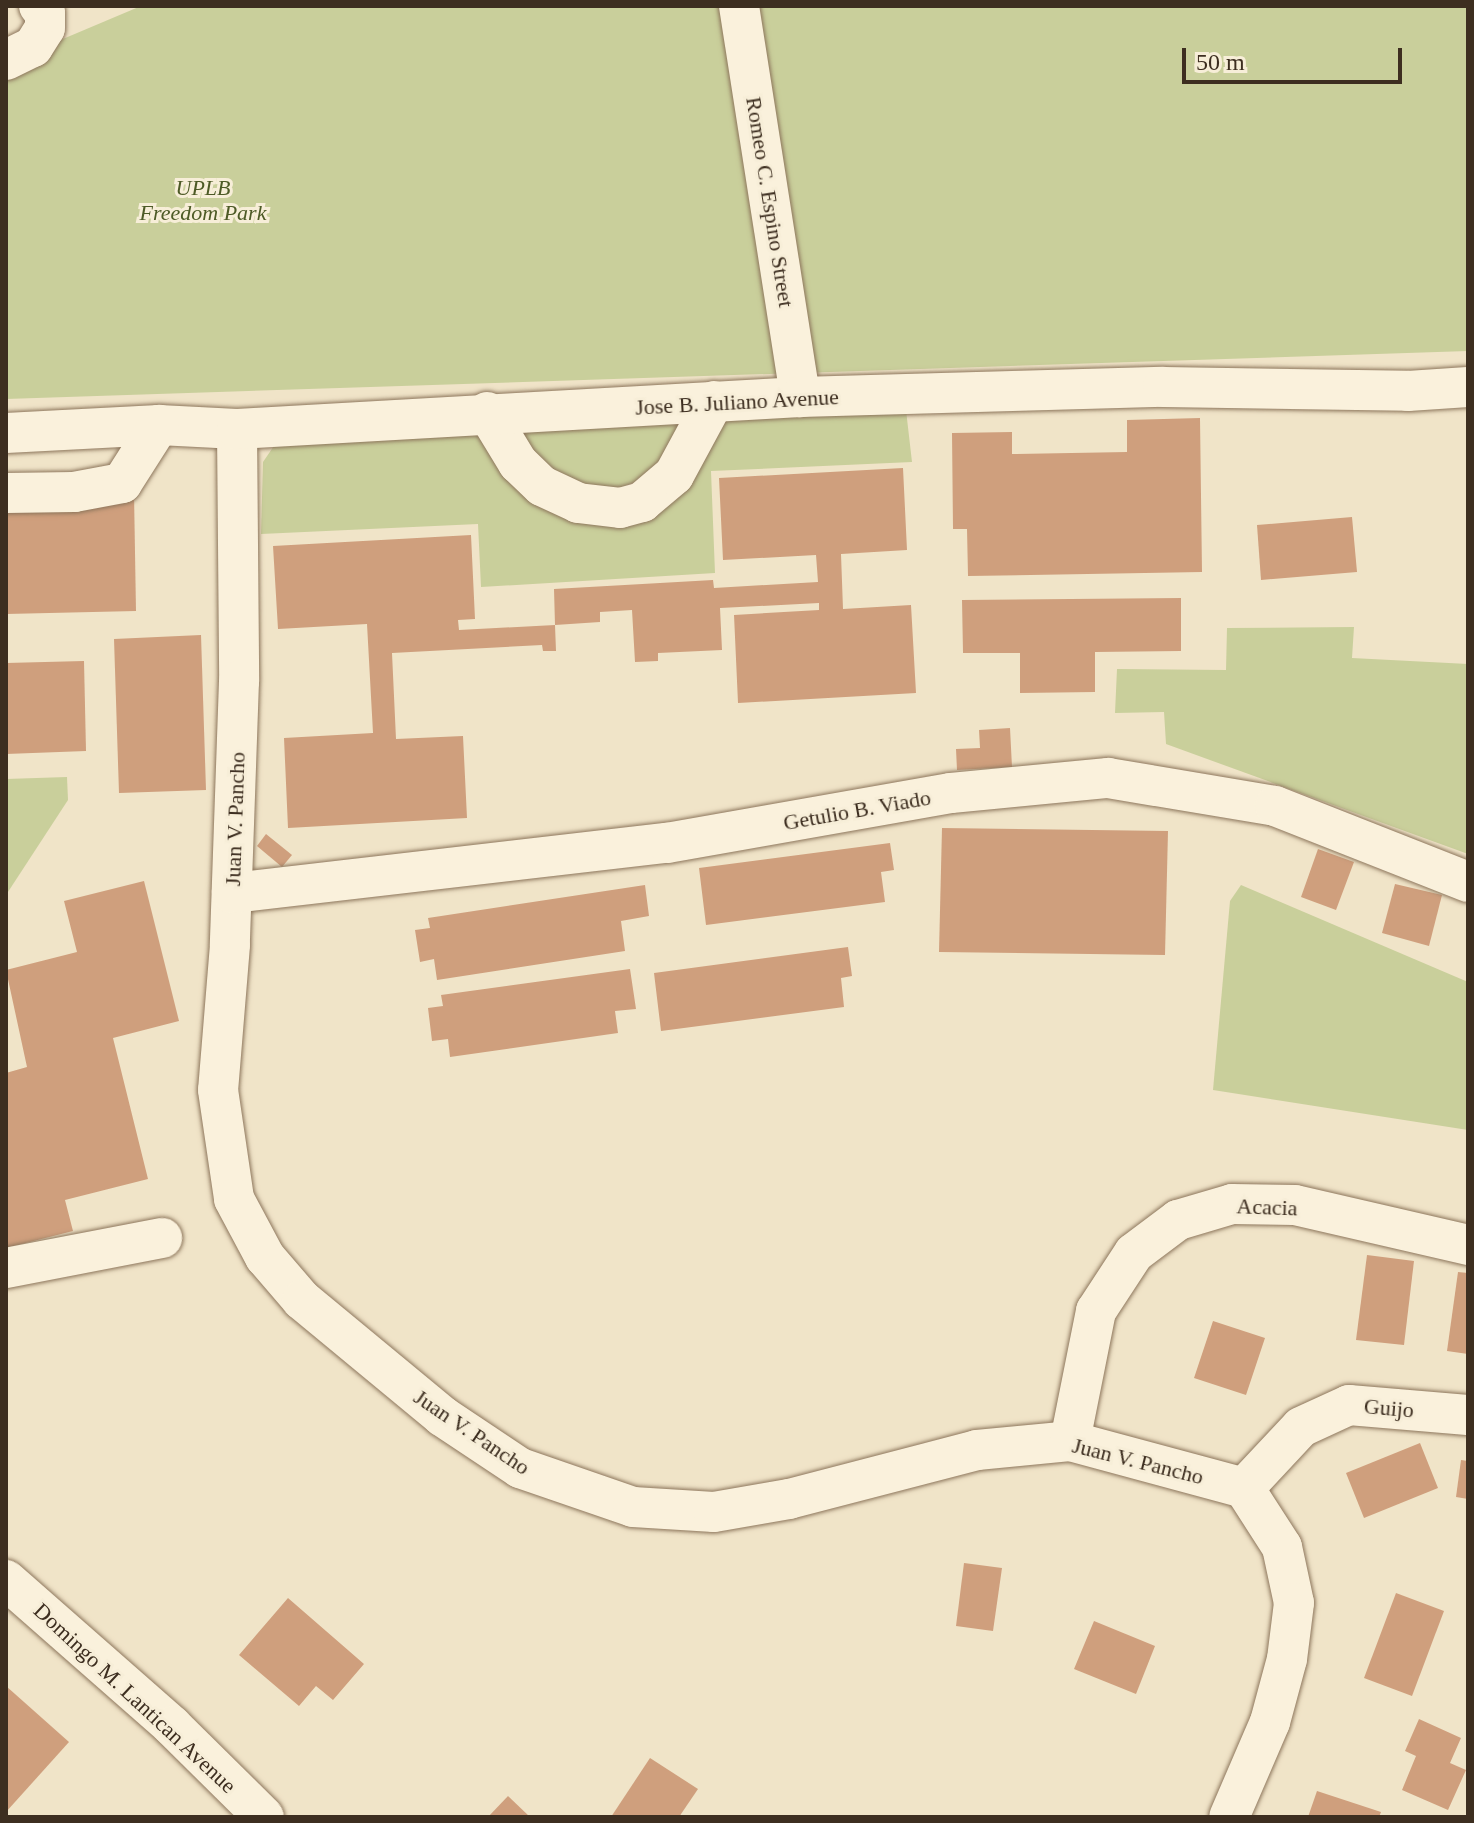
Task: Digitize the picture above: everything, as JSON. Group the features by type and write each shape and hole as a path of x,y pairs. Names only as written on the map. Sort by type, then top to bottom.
{"street":[{"name":"Romeo C. Espino Street","path":"739,6 800,397"},
{"path":"6,60 33,47 45,28 47,8"},
{"name":"Jose B. Juliano Avenue","path":"6,433 159,425 237,429 487,412 800,397 1163,387 1408,391 1468,387"},
{"path":"487,412 518,463 542,486 578,503 620,508 642,502 674,475 714,401"},
{"path":"6,493 74,492 122,483 159,425"},
{"name":"Juan V. Pancho","path":"237,429 239,681 232,893 218,1090 234,1199 265,1257 302,1300 442,1416 520,1468 633,1507 714,1512 789,1499 977,1450 1070,1441 1244,1488"},
{"name":"Getulio B. Viado","path":"232,893 667,843 951,793 1108,778 1275,806 1468,882"},
{"name":"Acacia","path":"1070,1441 1096,1311 1134,1253 1178,1220 1232,1204 1295,1205 1468,1245"},
{"path":"6,1268 162,1238"},
{"name":"Guijo","path":"1244,1488 1301,1427 1349,1405 1468,1415"},
{"path":"1229,1817 1270,1722 1287,1659 1294,1603 1282,1547 1244,1488"},
{"name":"Domingo M. Lantican Avenue","path":"6,1580 161,1716 264,1817"}],"green space":[{"name":"UPLB Freedom Park","path":"141,6 1468,6 1468,351 6,399 6,63"},
{"path":"906,410 912,462 711,471 715,573 481,587 478,524 261,534 263,462 280,437 478,425 596,517 721,421"},
{"path":"687,419 652,476 619,488 570,485 535,463 516,424"},
{"path":"1354,627 1352,658 1468,664 1468,854 1166,744 1164,712 1115,713 1117,669 1226,670 1227,628"},
{"path":"67,777 68,800 6,895 6,779"},
{"path":"1241,885 1468,982 1468,1130 1213,1090 1230,901"}],"building":[{"path":"1200,418 1202,572 968,576 967,529 953,529 952,433 1012,432 1012,454 1127,452 1127,420"},
{"path":"903,468 907,550 841,554 843,609 911,605 916,693 738,703 734,615 819,610 819,603 720,608 722,650 658,653 658,661 635,662 632,610 600,612 600,622 555,625 554,589 713,580 714,588 818,582 816,555 723,560 719,478"},
{"path":"134,493 136,611 6,614 6,496"},
{"path":"1352,517 1357,572 1261,580 1257,525"},
{"path":"471,535 475,619 458,620 459,630 555,625 556,651 543,651 542,645 392,653 396,739 463,736 467,818 288,828 284,738 373,733 367,624 278,629 273,546"},
{"path":"1181,598 1181,651 1095,652 1095,692 1020,693 1020,653 963,653 962,600"},
{"path":"201,635 206,790 119,793 114,639"},
{"path":"84,661 86,751 6,754 6,663"},
{"path":"1010,728 1012,767 957,770 956,749 980,748 979,730"},
{"path":"942,828 1168,831 1165,955 939,952"},
{"path":"266,834 292,855 282,867 257,846"},
{"path":"890,843 894,870 881,872 885,902 706,925 699,868"},
{"path":"1318,849 1354,862 1336,910 1301,897"},
{"path":"144,881 179,1021 113,1038 148,1179 65,1200 73,1231 6,1248 6,1073 27,1067 6,970 77,952 64,901"},
{"path":"1395,884 1442,895 1429,946 1382,933"},
{"path":"645,885 649,916 621,921 625,951 437,980 434,959 420,962 415,930 430,928 428,918"},
{"path":"848,947 852,976 841,978 844,1007 661,1031 654,973"},
{"path":"630,969 636,1009 615,1011 618,1033 450,1057 448,1039 432,1041 428,1008 443,1006 441,995"},
{"path":"1367,1255 1414,1261 1404,1345 1356,1340"},
{"path":"1458,1272 1468,1273 1468,1354 1447,1351"},
{"path":"1213,1321 1265,1338 1246,1395 1194,1378"},
{"path":"1420,1443 1438,1488 1364,1518 1346,1473"},
{"path":"1461,1460 1468,1461 1468,1499 1456,1497"},
{"path":"964,1563 1002,1568 993,1631 956,1626"},
{"path":"1396,1593 1444,1611 1412,1696 1364,1678"},
{"path":"288,1598 364,1664 333,1700 316,1686 299,1706 239,1655"},
{"path":"1094,1621 1155,1646 1136,1694 1074,1669"},
{"path":"6,1686 69,1742 6,1812"},
{"path":"1419,1719 1461,1738 1450,1763 1466,1770 1448,1810 1402,1790 1416,1756 1405,1751"},
{"path":"650,1758 698,1789 679,1817 611,1817"},
{"path":"1317,1791 1381,1812 1379,1817 1308,1817"},
{"path":"508,1796 530,1817 488,1817"}]}
